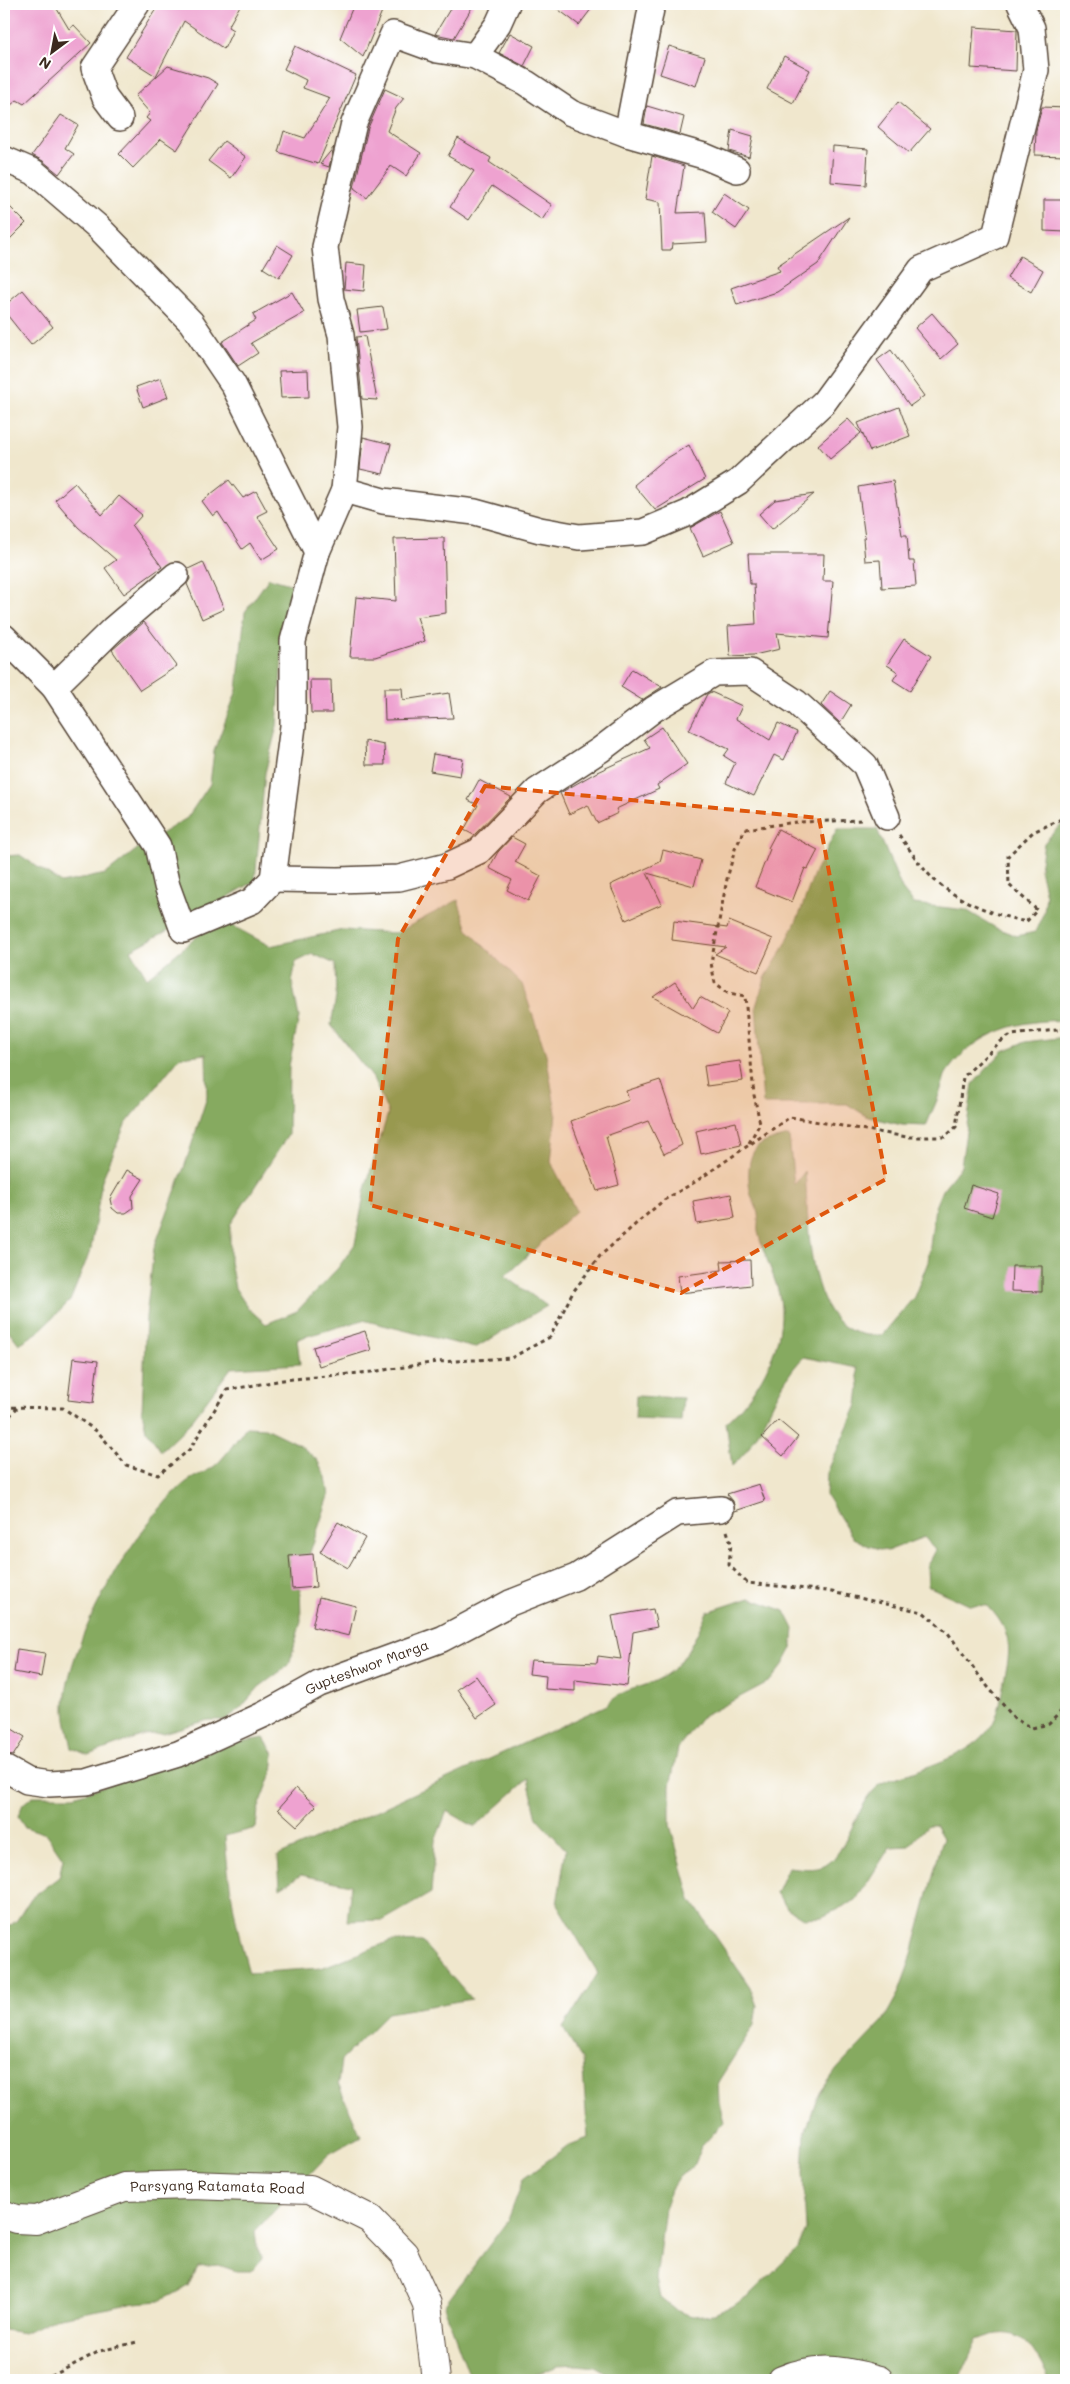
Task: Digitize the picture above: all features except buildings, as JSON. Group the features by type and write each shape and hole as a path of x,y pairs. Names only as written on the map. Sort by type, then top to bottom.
{"street":[{"path":"120,118 105,98 94,68 137,4"},
{"path":"475,56 498,24 507,4"},
{"path":"627,134 652,4"},
{"path":"344,490 383,501 475,512 540,530 578,537 643,532 688,513 738,482 824,402 921,269 995,236 1036,70 1032,28 1020,4"},
{"path":"4,638 54,687 158,846 167,886 183,930 252,901 273,879 293,726 293,641 317,552 344,490 350,427 341,335 331,300 324,247 354,123 392,34 436,50 475,56 526,83 571,113 627,134 704,156 737,170"},
{"path":"4,159 34,172 98,227 191,322 233,384 317,552"},
{"path":"54,687 113,629 176,575"},
{"path":"273,879 338,880 399,878 447,866 479,851 536,791 600,750 654,709 714,672 750,672 797,703 865,765 887,817"},
{"name":"Gupteshwor Marga","path":"4,1768 27,1781 49,1784 88,1782 178,1754 265,1714 319,1684 442,1639 510,1603 576,1577 677,1513 721,1509"},
{"name":"Parsyang Ratamata Road","path":"4,2215 16,2219 36,2220 124,2187 191,2185 245,2188 282,2186 310,2189 370,2219 404,2254 427,2304 436,2380"},
{"path":"782,2380 796,2374 824,2369 852,2372 880,2380"}],"path":[{"path":"748,1145 760,1123 754,1095 745,996 729,993 715,982 711,963 735,849 745,829 798,822 887,817 918,861 938,883 967,902 1026,922 1037,910 1008,885 1008,856 1033,832 1066,816"},
{"path":"4,1407 64,1408 98,1432 126,1465 158,1475 189,1450 227,1390 283,1380 370,1372 437,1362 511,1358 550,1336 573,1292 600,1256 638,1222 664,1200 695,1182 790,1117 907,1137 945,1137 956,1127 963,1077 1000,1042 1011,1036 1066,1029"},
{"path":"4,1422 18,1408"},
{"path":"721,1509 731,1543 729,1565 747,1583 827,1591 923,1612 948,1633 983,1681 1016,1719 1032,1728 1048,1724 1066,1706"},
{"path":"44,2380 100,2351 137,2342"}],"highlighted area":[{"path":"485,786 819,818 886,1179 681,1293 370,1205 398,939"}],"green space":[{"path":"269,578 293,585 284,627 277,726 265,773 255,881 206,910 131,950 147,978 210,926 229,924 270,946 343,930 396,933 458,900 468,930 522,984 546,1054 556,1113 551,1162 576,1211 505,1276 547,1306 475,1348 363,1320 297,1339 300,1364 231,1368 189,1424 161,1451 146,1430 142,1411 146,1317 154,1248 185,1165 207,1097 206,1054 180,1057 125,1125 102,1180 91,1249 70,1301 37,1333 19,1344 4,1325 4,856 20,855 61,883 106,874 141,846 187,818 210,784 214,751 237,690 245,612","holes":["313,954 335,964 336,997 331,1025 373,1078 388,1113 365,1189 355,1244 338,1268 297,1311 266,1324 248,1308 235,1288 230,1262 230,1225 288,1135 289,1066 299,1017 292,982 296,962"]},
{"path":"1066,821 1066,1021 1033,1022 1016,1026 985,1038 971,1047 958,1058 946,1074 926,1126 902,1125 868,1117 847,1104 763,1104 756,1006 765,978 782,951 800,913 813,876 837,829 877,829 902,889 914,904 966,910 996,928 1017,936 1035,932 1044,912 1046,895 1040,869 1044,843"},
{"path":"1066,1037 1066,2380 1050,2380 1030,2347 1015,2335 1005,2334 992,2335 977,2340 959,2380 619,2380 595,2367 577,2365 558,2366 522,2380 471,2380 444,2306 508,2220 524,2178 567,2146 588,2138 582,2059 563,2028 598,1973 557,1904 566,1850 537,1818 528,1779 475,1827 447,1811 435,1841 431,1893 384,1920 347,1921 351,1885 301,1875 280,1888 278,1856 607,1705 625,1692 655,1681 674,1668 681,1660 698,1632 707,1612 750,1598 785,1611 794,1629 792,1648 783,1665 770,1681 700,1718 678,1748 670,1786 670,1825 691,1900 750,1987 757,2006 754,2025 718,2082 719,2103 724,2122 701,2147 693,2166 681,2174 671,2189 665,2207 656,2279 660,2298 675,2310 692,2316 714,2314 733,2306 749,2295 798,2248 806,2230 803,2172 805,2134 817,2097 837,2069 883,2021 898,1994 910,1961 943,1838 935,1825 928,1825 909,1846 890,1847 856,1900 822,1917 803,1918 787,1908 776,1893 788,1867 817,1868 826,1865 833,1859 846,1840 870,1795 878,1786 949,1758 972,1746 982,1738 990,1728 998,1712 1007,1665 1008,1647 1005,1631 988,1606 969,1605 928,1586 927,1567 936,1550 924,1537 887,1551 869,1546 853,1538 826,1495 827,1473 857,1405 859,1387 857,1368 804,1357 784,1382 754,1441 732,1466 726,1422 748,1399 766,1371 777,1340 781,1309 775,1281 760,1241 758,1213 750,1190 750,1161 754,1151 761,1144 789,1136 794,1185 805,1171 813,1265 829,1310 843,1326 862,1334 882,1335 914,1297 928,1262 935,1207 942,1190 961,1166 973,1084 1003,1051 1025,1042"},
{"path":"636,1396 683,1398 681,1421 635,1419"},
{"path":"246,1427 265,1428 300,1445 317,1460 326,1477 329,1496 300,1582 301,1621 289,1665 259,1687 240,1709 225,1720 208,1720 163,1733 144,1735 88,1755 72,1748 65,1711 68,1684 76,1654 89,1621 106,1588 125,1556 166,1502 185,1483 218,1463"},
{"path":"264,1738 274,1754 272,1773 258,1810 256,1828 225,1836 233,1905 249,1973 321,1968 391,1941 422,1942 471,1999 388,2013 341,2060 338,2084 361,2136 329,2154 255,2231 257,2247 262,2259 251,2271 236,2271 219,2265 198,2267 188,2286 160,2301 135,2303 55,2318 24,2333 4,2330 4,1931 17,1920 31,1898 59,1877 63,1859 46,1834 25,1827 18,1816 23,1804 33,1796 74,1796 237,1742"}]}
